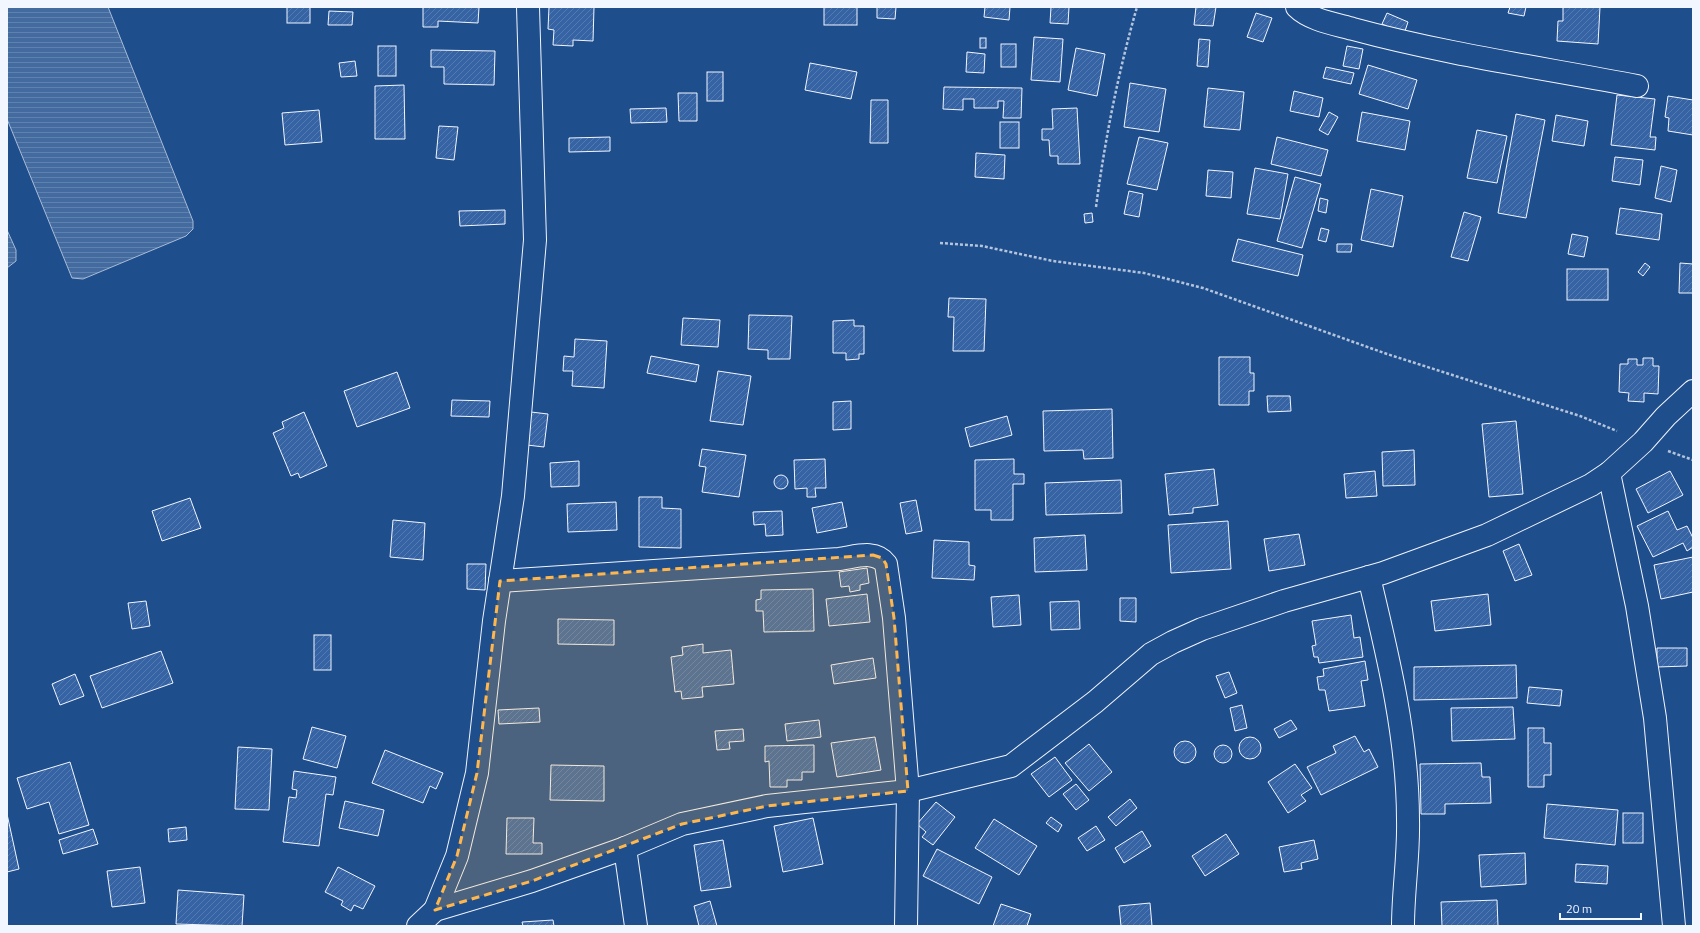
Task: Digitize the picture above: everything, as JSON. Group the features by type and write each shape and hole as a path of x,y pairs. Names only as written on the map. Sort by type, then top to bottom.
{"street":[{"path":"418,926 435,910 457,856 477,773 500,581 514,488 535,240 528,7"},
{"path":"1297,7 1301,11 1323,20 1389,38 1637,86"},
{"path":"435,910 532,881 625,848 682,824 767,806 908,792 1011,766 1095,702 1151,654 1173,642 1202,629 1284,601 1369,577 1487,535 1591,485 1609,473 1643,442 1666,416 1693,391"},
{"path":"1609,473 1637,606 1655,718 1674,926"},
{"path":"500,581 839,559 873,555 882,558 886,564 894,618 908,792 906,926"},
{"path":"1369,577 1393,679 1405,767 1408,820 1404,926"},
{"path":"625,848 636,926"}],"path":[{"path":"1096,207 1103,153 1123,54 1137,7"},
{"path":"940,243 982,246 1053,261 1144,273 1203,288 1387,354 1580,416 1643,442 1693,460"}],"highlighted area":[{"path":"873,555 882,558 886,564 894,618 908,791 767,806 682,824 532,881 435,910 457,856 477,773 500,581"}],"water":[{"path":"7,7 108,7 193,221 193,229 186,236 83,279 72,278 7,119"},
{"path":"7,230 16,250 16,261 7,268"}],"building":[{"path":"287,7 310,7 310,23 287,23"},
{"path":"423,7 479,7 478,23 438,21 438,27 423,27"},
{"path":"549,7 594,7 593,41 573,40 573,46 553,45 554,30 548,29"},
{"path":"824,7 857,7 857,25 824,25"},
{"path":"877,7 896,7 895,19 877,18"},
{"path":"985,7 1010,7 1009,20 984,17"},
{"path":"1051,7 1069,7 1068,24 1050,23"},
{"path":"1196,7 1216,7 1213,26 1194,25"},
{"path":"1510,7 1526,7 1524,16 1508,13"},
{"path":"1563,7 1600,7 1598,44 1557,41 1558,21 1563,21"},
{"path":"329,11 353,12 352,25 328,25"},
{"path":"1256,13 1272,18 1263,42 1247,37"},
{"path":"1387,13 1408,22 1404,34 1382,24"},
{"path":"1034,37 1063,39 1060,82 1031,80"},
{"path":"980,38 986,38 986,48 980,48"},
{"path":"1199,39 1210,40 1208,67 1197,66"},
{"path":"1001,44 1016,44 1016,67 1001,67"},
{"path":"378,46 396,46 396,76 378,76"},
{"path":"1347,46 1363,49 1359,69 1343,66"},
{"path":"1076,48 1105,54 1097,96 1068,90"},
{"path":"431,50 495,51 494,85 444,84 444,67 431,67"},
{"path":"967,52 985,54 984,73 966,72"},
{"path":"355,61 357,76 341,77 339,63"},
{"path":"810,63 857,72 851,99 805,90"},
{"path":"1368,65 1417,80 1408,109 1359,94"},
{"path":"1326,67 1354,73 1351,84 1323,78"},
{"path":"707,72 723,72 723,101 707,101"},
{"path":"1130,83 1166,89 1159,132 1124,127"},
{"path":"404,85 405,139 375,139 375,86"},
{"path":"944,87 1022,88 1021,118 1003,118 1004,101 998,101 998,108 974,108 974,99 963,99 963,110 943,109"},
{"path":"1208,88 1244,92 1240,130 1204,127"},
{"path":"1294,91 1323,98 1319,117 1290,111"},
{"path":"678,93 697,93 697,121 679,121"},
{"path":"1617,95 1655,99 1650,137 1656,137 1655,150 1611,145"},
{"path":"1668,96 1693,100 1693,135 1668,131 1669,118 1665,117"},
{"path":"871,100 888,100 888,143 870,143"},
{"path":"666,108 667,122 631,123 630,109"},
{"path":"1077,108 1080,164 1058,164 1058,156 1050,156 1049,140 1042,140 1042,129 1053,129 1052,109"},
{"path":"319,110 322,142 285,145 282,113"},
{"path":"1329,112 1338,117 1328,135 1319,130"},
{"path":"1362,112 1410,121 1405,150 1357,141"},
{"path":"1516,114 1545,120 1526,218 1498,213"},
{"path":"1556,115 1588,121 1584,146 1552,141"},
{"path":"1000,122 1019,122 1019,148 1000,148"},
{"path":"439,126 458,127 454,160 436,158"},
{"path":"1477,130 1507,136 1497,183 1467,178"},
{"path":"610,137 610,151 569,152 569,138"},
{"path":"1139,137 1168,143 1157,190 1127,184"},
{"path":"1277,137 1328,150 1321,176 1271,164"},
{"path":"976,153 1005,155 1004,179 975,177"},
{"path":"1615,157 1643,160 1640,185 1612,181"},
{"path":"1661,166 1677,170 1671,202 1655,198"},
{"path":"1255,168 1288,174 1280,219 1247,214"},
{"path":"1208,170 1233,172 1231,198 1206,196"},
{"path":"1295,177 1321,184 1302,248 1277,241"},
{"path":"1371,189 1403,196 1393,247 1361,240"},
{"path":"1129,191 1143,194 1139,217 1124,214"},
{"path":"1320,198 1328,200 1326,213 1318,211"},
{"path":"1620,208 1662,214 1659,240 1616,234"},
{"path":"505,210 505,224 460,226 459,211"},
{"path":"1464,212 1481,217 1468,261 1451,257"},
{"path":"1092,213 1093,222 1085,223 1084,214"},
{"path":"1321,228 1329,230 1326,242 1318,240"},
{"path":"1572,234 1588,237 1584,257 1568,254"},
{"path":"1238,239 1303,255 1298,276 1232,261"},
{"path":"1337,244 1352,244 1351,252 1337,252"},
{"path":"1645,263 1650,267 1643,276 1638,272"},
{"path":"1680,263 1693,264 1693,293 1679,293"},
{"path":"1567,269 1608,269 1608,300 1567,300"},
{"path":"949,298 986,299 984,351 953,351 954,317 948,317"},
{"path":"749,315 792,316 790,359 768,359 768,350 748,349"},
{"path":"683,318 720,320 718,347 681,345"},
{"path":"854,320 854,326 864,326 864,354 859,354 859,359 846,360 846,353 833,353 833,321"},
{"path":"575,339 607,341 604,388 572,386 573,371 563,371 564,356 574,357"},
{"path":"651,356 699,365 696,382 647,373"},
{"path":"1219,357 1250,357 1250,373 1254,373 1254,391 1249,391 1249,405 1219,405"},
{"path":"1643,358 1653,358 1653,366 1659,366 1658,394 1644,393 1644,402 1628,401 1629,393 1619,392 1620,364 1628,364 1628,359 1637,359 1637,365 1643,365"},
{"path":"718,371 751,376 743,425 710,421"},
{"path":"397,372 410,408 357,427 344,391"},
{"path":"1267,396 1290,396 1291,411 1268,412"},
{"path":"452,400 490,401 489,417 451,416"},
{"path":"851,401 851,429 833,430 833,402"},
{"path":"1112,409 1113,458 1084,459 1083,450 1044,451 1043,411"},
{"path":"304,412 327,466 300,478 298,473 291,476 273,433 284,428 282,422"},
{"path":"531,412 548,414 544,447 527,445"},
{"path":"1007,416 1012,435 970,447 965,428"},
{"path":"1516,421 1523,494 1489,497 1482,424"},
{"path":"702,449 746,455 739,497 702,492 706,467 699,466"},
{"path":"1414,450 1415,485 1383,486 1382,452"},
{"path":"825,459 826,488 815,488 816,497 807,497 807,488 795,489 794,460"},
{"path":"1014,459 1014,474 1024,474 1024,484 1013,484 1013,520 991,520 991,510 975,510 975,460"},
{"path":"579,461 579,486 551,487 550,463"},
{"path":"1214,469 1218,505 1193,508 1193,513 1169,515 1165,474"},
{"path":"1375,471 1377,496 1346,498 1344,474"},
{"path":"1670,471 1683,495 1648,513 1636,489"},
{"path":"781,475 786,477 788,482 786,487 781,489 776,487 774,482 776,477"},
{"path":"1121,480 1122,513 1046,515 1045,483"},
{"path":"639,497 662,497 662,508 681,509 681,548 639,547"},
{"path":"190,498 201,528 162,541 152,511"},
{"path":"916,500 922,531 906,534 900,503"},
{"path":"616,502 617,530 568,532 567,504"},
{"path":"842,502 847,527 817,533 812,508"},
{"path":"782,511 783,535 766,536 765,524 754,525 753,512"},
{"path":"1668,511 1677,530 1687,526 1693,538 1693,547 1687,551 1683,543 1653,557 1637,526"},
{"path":"393,520 425,523 423,560 390,557"},
{"path":"1228,521 1231,569 1171,573 1168,525"},
{"path":"1299,534 1305,565 1269,571 1264,539"},
{"path":"1085,535 1087,570 1035,572 1034,538"},
{"path":"934,540 969,542 969,565 975,566 974,580 932,578"},
{"path":"1519,544 1532,575 1515,581 1503,551"},
{"path":"1693,557 1693,592 1661,599 1654,565"},
{"path":"467,564 486,564 485,590 467,589"},
{"path":"867,568 869,583 860,585 860,590 850,592 849,586 841,587 839,572"},
{"path":"813,589 814,631 764,632 763,611 756,611 756,600 761,599 761,590"},
{"path":"867,594 870,622 829,626 826,599"},
{"path":"1488,594 1491,625 1435,631 1431,601"},
{"path":"1019,595 1021,625 993,627 991,597"},
{"path":"1120,598 1136,598 1136,622 1120,621"},
{"path":"146,601 150,626 132,629 128,603"},
{"path":"1079,601 1080,629 1051,630 1050,602"},
{"path":"1351,615 1354,638 1360,637 1363,657 1319,663 1318,657 1314,657 1312,646 1316,645 1312,621"},
{"path":"558,619 614,620 614,645 558,644"},
{"path":"314,635 331,635 331,670 314,670"},
{"path":"703,644 703,653 731,650 734,684 702,687 703,697 682,699 681,691 675,692 671,657 683,655 682,647"},
{"path":"1657,648 1687,648 1687,666 1657,667"},
{"path":"161,651 173,683 102,708 90,676"},
{"path":"873,658 876,678 834,684 831,665"},
{"path":"1365,661 1368,680 1361,681 1365,706 1329,711 1325,690 1319,690 1317,677 1324,676 1323,669"},
{"path":"1516,665 1517,698 1414,700 1414,667"},
{"path":"1229,672 1237,693 1225,698 1216,676"},
{"path":"75,674 84,696 60,705 52,684"},
{"path":"1529,687 1562,690 1560,706 1527,703"},
{"path":"1242,705 1247,728 1235,731 1230,708"},
{"path":"1513,707 1515,739 1452,741 1451,708"},
{"path":"539,708 540,722 499,724 498,710"},
{"path":"819,720 821,737 787,741 785,724"},
{"path":"1291,720 1297,729 1279,738 1274,729"},
{"path":"312,727 346,736 337,768 303,759"},
{"path":"1528,728 1544,728 1544,743 1551,743 1551,775 1544,775 1544,787 1528,787"},
{"path":"743,729 744,741 729,742 730,749 717,750 715,731"},
{"path":"1355,736 1364,752 1369,749 1378,767 1321,795 1307,767 1336,753 1333,746"},
{"path":"875,737 881,770 837,777 831,743"},
{"path":"1250,737 1258,740 1261,748 1258,756 1250,759 1242,756 1239,748 1242,740"},
{"path":"1185,741 1193,744 1196,752 1193,760 1185,763 1177,760 1174,752 1177,744"},
{"path":"1089,744 1112,772 1089,791 1065,763"},
{"path":"814,745 814,772 802,772 802,780 787,780 787,787 770,787 769,761 765,762 765,746"},
{"path":"1223,745 1229,748 1232,754 1229,760 1223,763 1217,760 1214,754 1217,748"},
{"path":"238,747 272,749 269,810 235,809"},
{"path":"385,750 443,773 436,789 430,786 423,803 372,783"},
{"path":"1055,757 1072,780 1049,797 1031,774"},
{"path":"70,762 89,825 59,834 49,802 27,809 17,778"},
{"path":"1481,763 1482,777 1490,777 1491,803 1445,804 1445,814 1421,814 1420,764"},
{"path":"1295,764 1312,788 1301,795 1306,801 1288,813 1268,782"},
{"path":"551,765 604,766 604,801 550,800"},
{"path":"294,771 336,777 333,795 326,794 319,846 283,842 289,797 296,798 297,790 292,789"},
{"path":"1076,784 1089,800 1076,810 1063,794"},
{"path":"1130,799 1137,808 1116,826 1108,817"},
{"path":"345,801 384,810 378,836 339,828"},
{"path":"936,802 955,817 933,845 922,837 926,832 917,824"},
{"path":"1547,804 1618,810 1615,845 1544,838"},
{"path":"1623,813 1643,813 1643,843 1623,843"},
{"path":"7,814 19,869 7,872"},
{"path":"1051,817 1062,825 1058,832 1046,823"},
{"path":"507,818 534,818 533,843 542,843 542,854 506,854"},
{"path":"813,818 823,864 783,872 774,826"},
{"path":"994,819 1037,846 1019,875 975,848"},
{"path":"1096,826 1105,840 1087,851 1078,838"},
{"path":"186,827 187,840 169,842 168,829"},
{"path":"93,829 98,844 63,854 59,840"},
{"path":"1142,831 1151,846 1124,863 1115,848"},
{"path":"1226,834 1239,854 1205,876 1192,856"},
{"path":"723,840 731,887 701,891 694,845"},
{"path":"1314,840 1318,859 1301,863 1302,869 1284,872 1279,847"},
{"path":"937,849 992,877 979,904 923,876"},
{"path":"1525,853 1526,884 1481,887 1479,855"},
{"path":"1576,864 1608,866 1607,884 1575,882"},
{"path":"140,867 145,903 112,907 107,871"},
{"path":"338,867 375,886 363,909 354,905 351,911 341,905 343,901 325,892"},
{"path":"178,890 244,895 242,926 176,924"},
{"path":"1497,900 1498,926 1442,926 1441,902"},
{"path":"710,901 717,926 699,926 694,906"},
{"path":"1150,903 1152,926 1121,926 1119,906"},
{"path":"1001,904 1031,914 1027,926 993,926"},
{"path":"553,920 554,926 523,926 522,922"}]}
